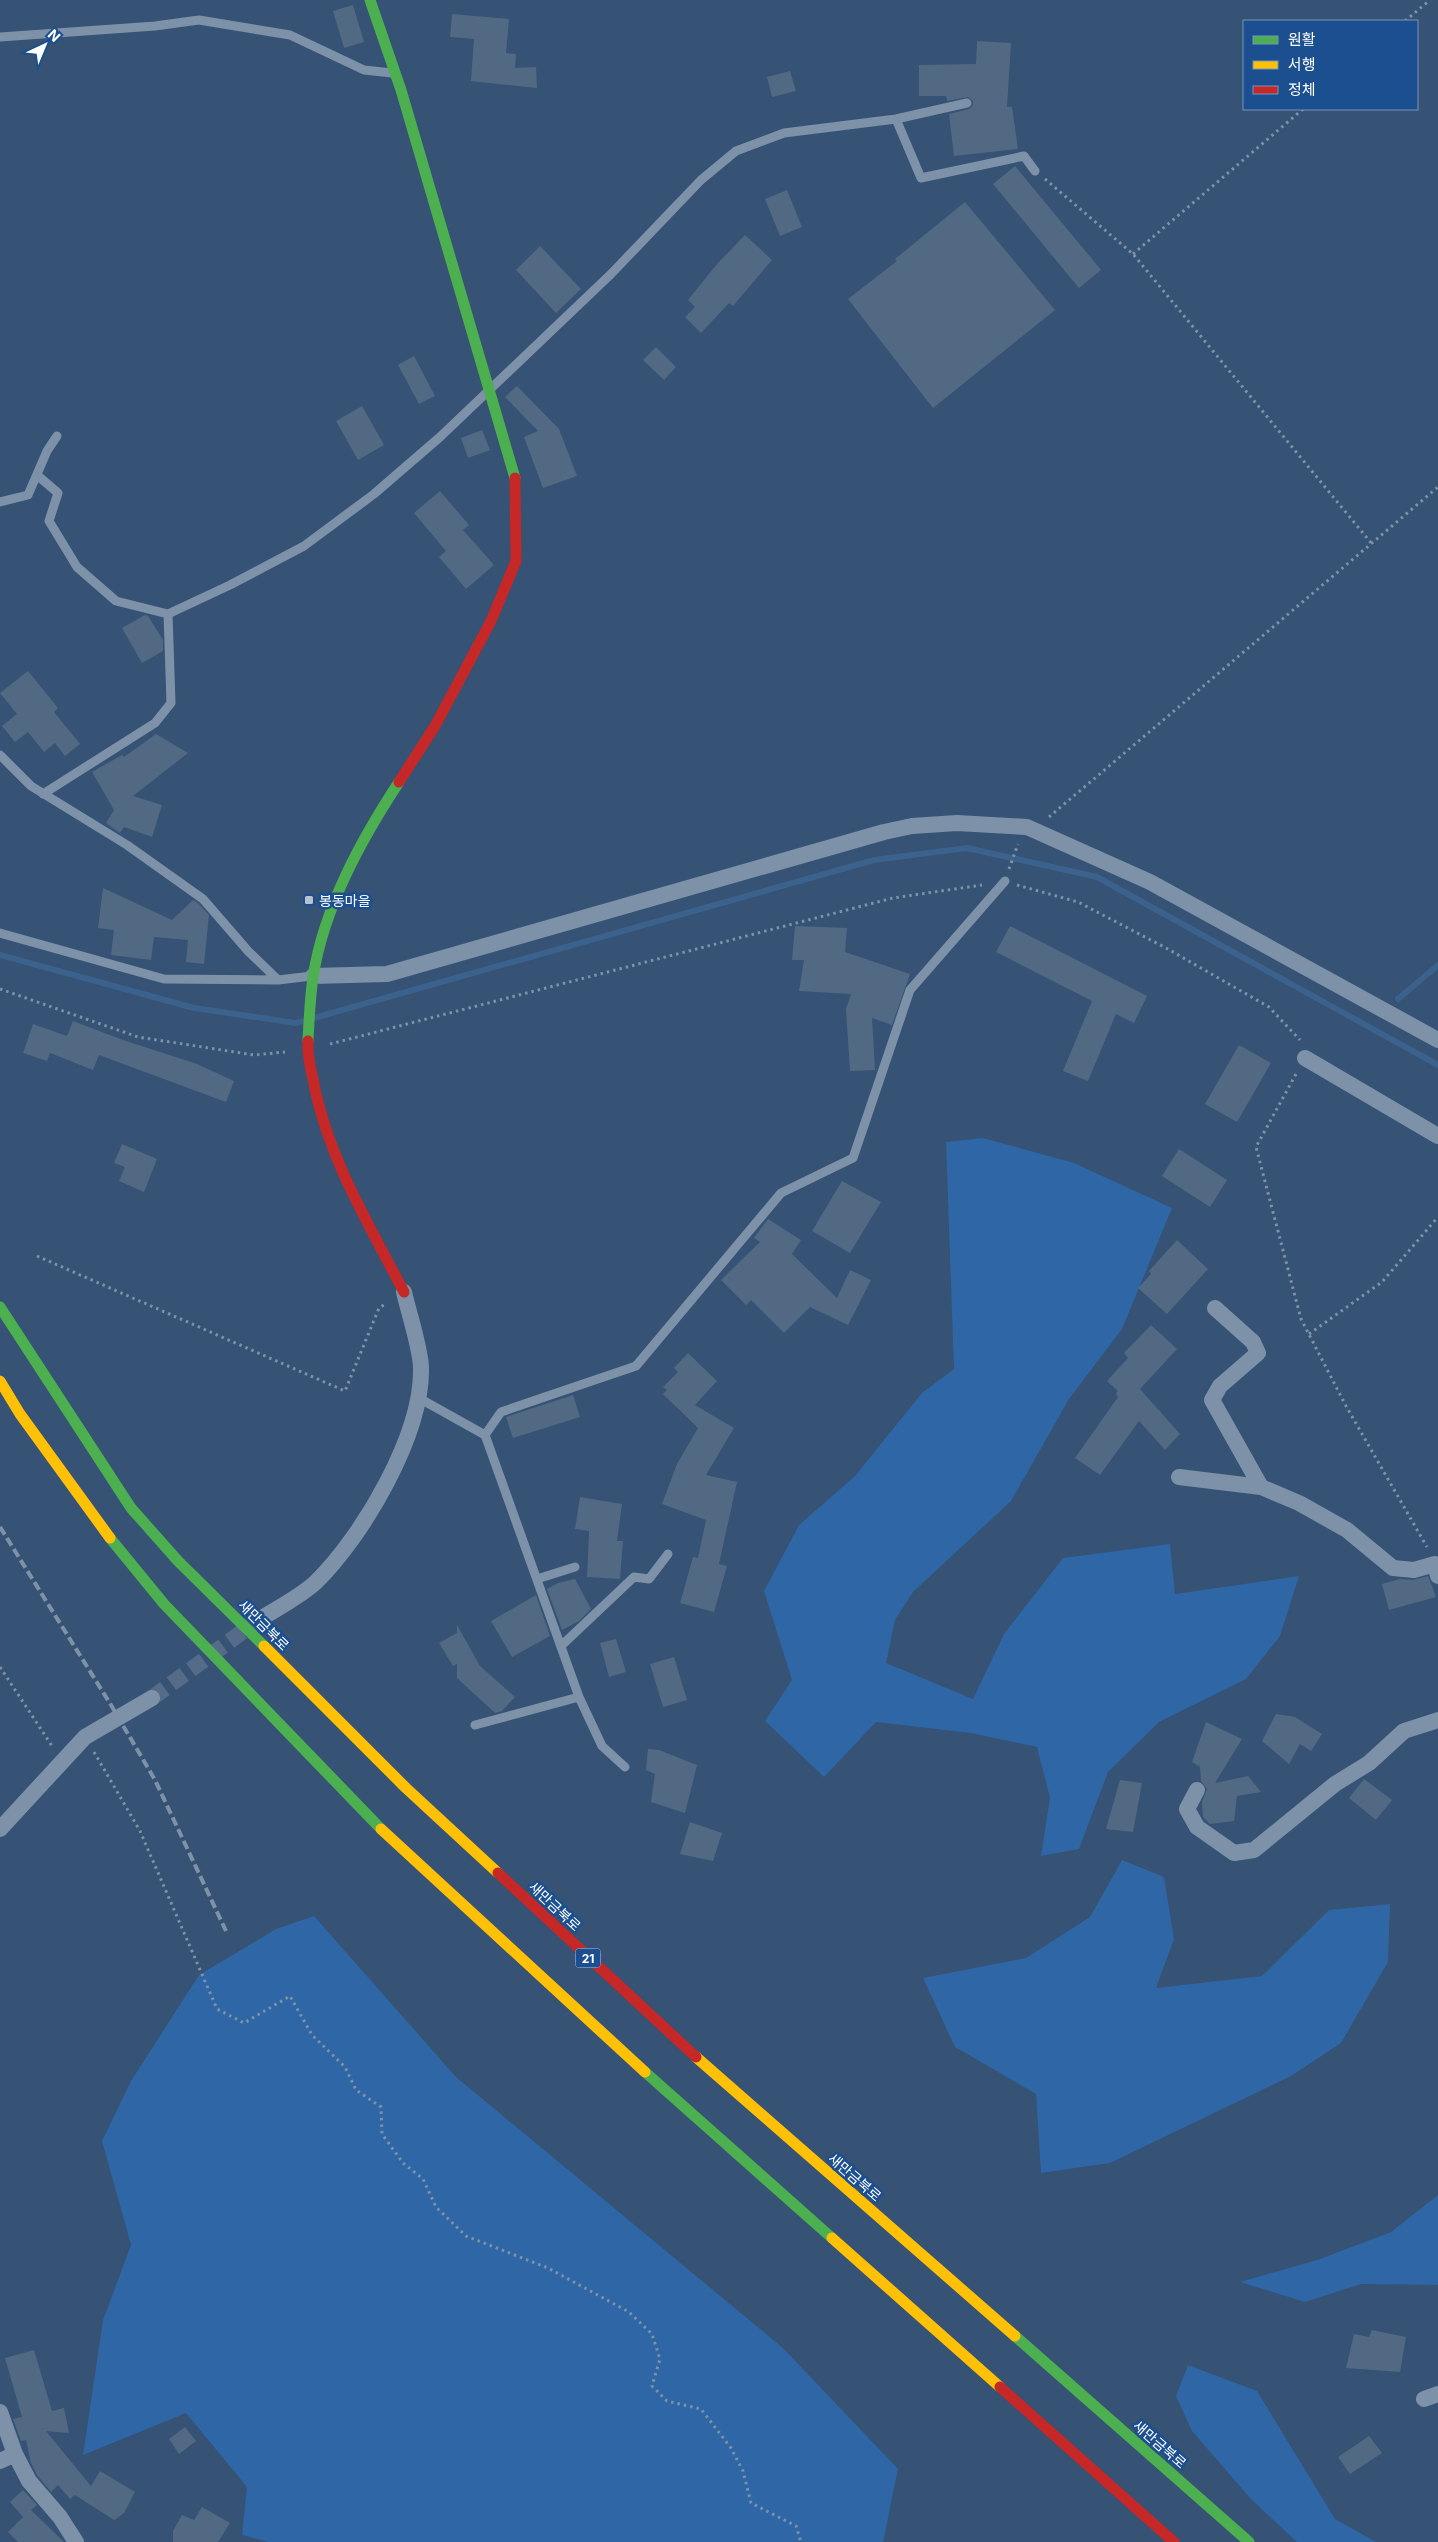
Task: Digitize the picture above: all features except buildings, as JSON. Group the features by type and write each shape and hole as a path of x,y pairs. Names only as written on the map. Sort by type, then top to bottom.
{"main road":[{"path":"370,0 395,73 515,479 516,561 491,621 435,726 373,821 329,914 312,976 307,1050 316,1096 340,1169 404,1292"},
{"name":"새만금북로","path":"0,1307 131,1508 178,1561 406,1788 678,2041 1249,2542"},
{"path":"0,1381 20,1414 98,1524 164,1604 374,1822 640,2068 1174,2542"}],"street":[{"path":"312,976 387,974 884,832 912,826 957,823 1023,833 1150,882 1438,1040"},
{"path":"1305,1058 1438,1136"},
{"path":"259,1620 315,1583 346,1549 394,1470 413,1424 421,1367 404,1292"},
{"path":"1215,1308 1253,1342 1258,1353 1220,1386 1212,1400 1261,1487"},
{"path":"1179,1477 1261,1487 1299,1503 1347,1530 1393,1568 1436,1570"},
{"path":"0,1829 85,1736 152,1698"},
{"path":"1197,1790 1187,1809 1196,1827 1234,1852 1254,1850 1335,1784 1369,1763 1404,1731 1438,1720"},
{"path":"0,2412 7,2457 60,2518 76,2542"}],"lane":[{"path":"0,37 155,26 200,20 290,35 364,70 395,73"},
{"path":"37,475 58,493 49,521 77,567 116,601 168,614 230,585 304,546 374,494 440,437 611,274 701,180 736,151 784,133 896,118 967,103"},
{"path":"896,118 921,178 1024,156 1036,171"},
{"path":"0,502 28,495 47,451 57,436"},
{"path":"43,794 155,723 171,703 168,614"},
{"path":"0,755 30,786 127,845 203,899 248,951 278,980"},
{"path":"485,1435 501,1412 636,1366 781,1193 853,1158 910,990 1005,881"},
{"path":"0,933 164,979 278,980 312,976"},
{"path":"417,1397 485,1435 579,1696 602,1746 625,1767"},
{"path":"561,1646 634,1577 650,1579 668,1554"},
{"path":"537,1579 575,1568"},
{"path":"476,1725 579,1696"}],"path":[{"path":"1406,20 1430,0"},
{"path":"1133,254 1301,110"},
{"path":"1036,171 1133,254 1372,544"},
{"path":"1009,870 1023,833 1054,814 1438,487"},
{"path":"0,989 138,1037 254,1055 307,1050 893,898 1005,881 1078,902 1166,948 1269,1007 1309,1050 1256,1147 1302,1319 1346,1406 1428,1548 1436,1570"},
{"path":"1309,1334 1382,1282 1438,1217"},
{"path":"37,1256 345,1391 379,1308 404,1292"},
{"path":"0,1668 63,1762"},
{"path":"85,1736 140,1831 216,2009 244,2023 290,1996 312,2035 345,2067 356,2090 381,2107 382,2134 403,2163 424,2179 436,2207 466,2236 548,2268 629,2312 652,2334 660,2359 652,2386 667,2401 701,2409 731,2448 743,2471 751,2503 796,2526 801,2542"}],"shaded area":[{"path":"983,1138 1074,1163 1172,1208 1122,1329 1069,1399 1011,1501 913,1592 895,1620 886,1663 973,1699 1004,1634 1063,1558 1170,1544 1175,1594 1299,1576 1280,1636 1246,1679 1159,1722 1108,1772 1079,1849 1041,1856 1050,1798 1037,1747 971,1733 876,1722 824,1777 765,1721 792,1680 764,1591 799,1525 855,1476 922,1393 954,1369 946,1142"},
{"path":"1122,1860 1164,1877 1174,1939 1156,1988 1262,1976 1329,1910 1390,1904 1388,1962 1341,2043 1291,2076 1110,2163 1041,2173 1036,2094 955,2047 923,1978 1026,1958 1090,1917"},
{"path":"314,1916 456,2077 783,2348 898,2469 883,2542 268,2542 242,2535 247,2487 186,2413 83,2455 103,2320 131,2245 102,2141 131,2081 199,1975 276,1929"},
{"path":"1438,2195 1438,2285 1361,2284 1305,2302 1240,2282 1320,2259 1391,2232"},
{"path":"1188,2365 1257,2391 1335,2519 1376,2542 1297,2542 1251,2499 1192,2431 1176,2396"}],"waterway":[{"path":"314,1018 874,860 967,848 1097,877 1438,1065"},
{"path":"0,955 194,1008 296,1023 304,1021"},
{"path":"1398,999 1438,965"}],"tunnel":[{"path":"152,1698 253,1624"}],"railway":[{"path":"0,1527 111,1705 155,1780 226,1931"}],"traffic: fast":[{"path":"370,0 401,90 515,478"},
{"path":"308,1041 313,977 326,925 335,900 358,851 399,782"},
{"path":"0,1307 131,1508 178,1561 264,1646"},
{"path":"110,1538 164,1604 381,1829"},
{"path":"645,2072 832,2238"},
{"path":"1015,2336 1249,2542"}],"traffic: slow":[{"path":"0,1381 20,1414 110,1538"},
{"path":"264,1646 406,1788 498,1873"},
{"path":"381,1829 645,2072"},
{"path":"696,2057 1015,2336"},
{"path":"832,2238 1000,2387"}],"traffic: jam":[{"path":"399,782 435,726 491,621 516,561 515,478"},
{"path":"308,1041 308,1056 319,1107 338,1162 363,1215 404,1292"},
{"path":"498,1873 696,2057"},
{"path":"1000,2387 1174,2542"}],"place":[{"name":"봉동마을","path":"309,900"}]}
